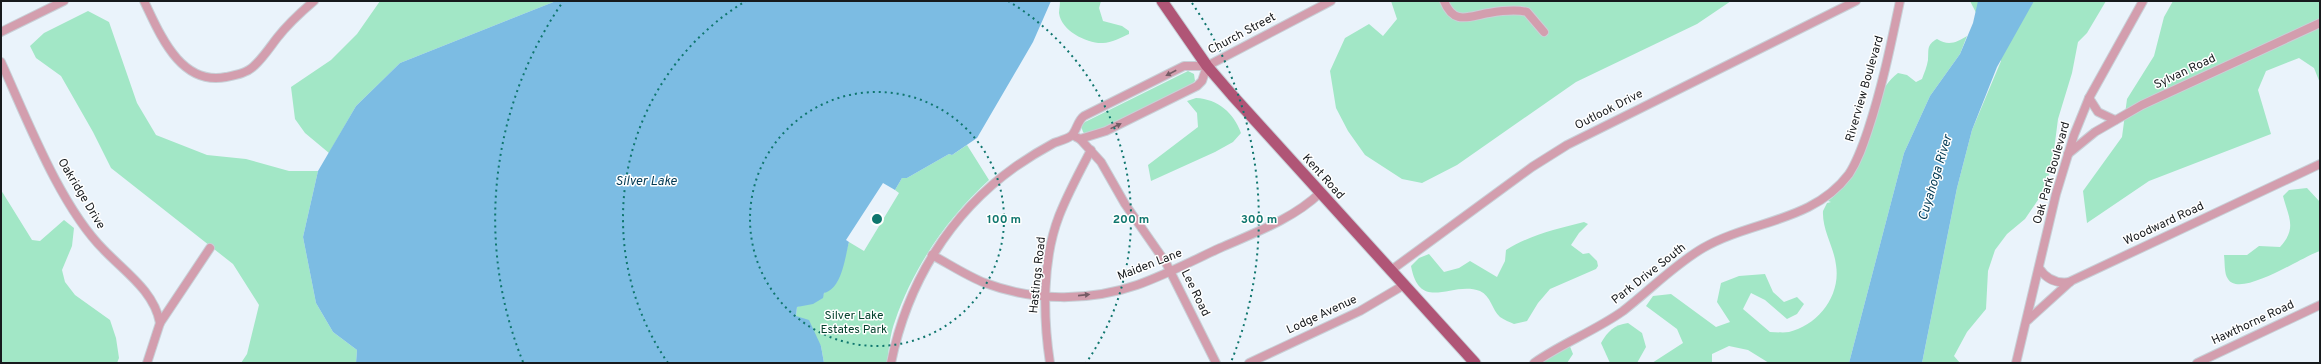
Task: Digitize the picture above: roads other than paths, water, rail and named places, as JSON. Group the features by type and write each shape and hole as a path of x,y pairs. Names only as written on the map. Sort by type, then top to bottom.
{"main road":[{"name":"Kent Road","path":"1162,1 1207,66 1475,363"}],"street":[{"path":"1,32 64,1"},
{"path":"144,1 177,61 190,70 204,76 221,78 237,75 254,67 289,24 314,1"},
{"name":"Church Street","path":"1207,66 1332,1"},
{"path":"1444,1 1453,14 1462,19 1497,12 1527,12 1544,32"},
{"name":"Outlook Drive","path":"1390,270 1526,171 1567,145 1856,1"},
{"name":"Riverview Boulevard","path":"1806,210 1822,201 1839,186 1859,155 1874,111 1900,1"},
{"name":"Oak Park Boulevard","path":"2016,363 2028,321 2039,268 2068,154 2089,98 2143,1"},
{"name":"Sylvan Road","path":"2068,154 2095,132 2142,105 2320,23"},
{"name":"Oakridge Drive","path":"1,62 50,166 79,220 103,250 148,294 158,314 160,324"},
{"path":"891,363 903,314 932,255 958,220 991,186 1029,157 1076,137 1106,130 1197,86 1202,81 1207,66 1184,66 1084,116 1077,123 1076,137"},
{"path":"2089,98 2098,112 2115,120"},
{"name":"Lee Road","path":"1076,137 1091,150 1171,272 1216,363"},
{"name":"Hastings Road","path":"1050,363 1047,341 1045,297 1054,233 1070,191 1091,150"},
{"name":"Woodward Road","path":"2028,321 2071,282 2320,164"},
{"name":"Maiden Lane","path":"932,255 984,283 1007,290 1045,297 1116,291 1171,272 1300,210 1320,193"},
{"name":"Park Drive South","path":"1534,363 1552,351 1613,317 1673,268 1704,247 1738,232 1806,210"},
{"path":"147,363 160,324 210,248"},
{"path":"2039,268 2049,279 2061,282 2071,282"},
{"name":"Lodge Avenue","path":"1248,363 1360,311 1404,285"},
{"name":"Hawthorne Road","path":"2197,363 2320,305"}],"water":[{"name":"Silver Lake","path":"556,1 1051,1 1033,42 977,138 952,155 949,154 907,178 902,178 895,190 883,183 846,240 849,242 844,264 839,279 835,285 824,293 823,298 813,304 797,307 796,316 809,320 821,346 824,363 356,363 357,350 333,332 316,303 303,237 318,171 356,106 400,63"},
{"name":"Cuyahoga River","path":"1978,1 2034,1 1997,67 1972,130 1957,188 1922,363 1849,363 1904,153 1930,96 1960,54 1973,23"}],"park label":[{"name":"Silver Lake Estates Park","path":"854,323"}]}
